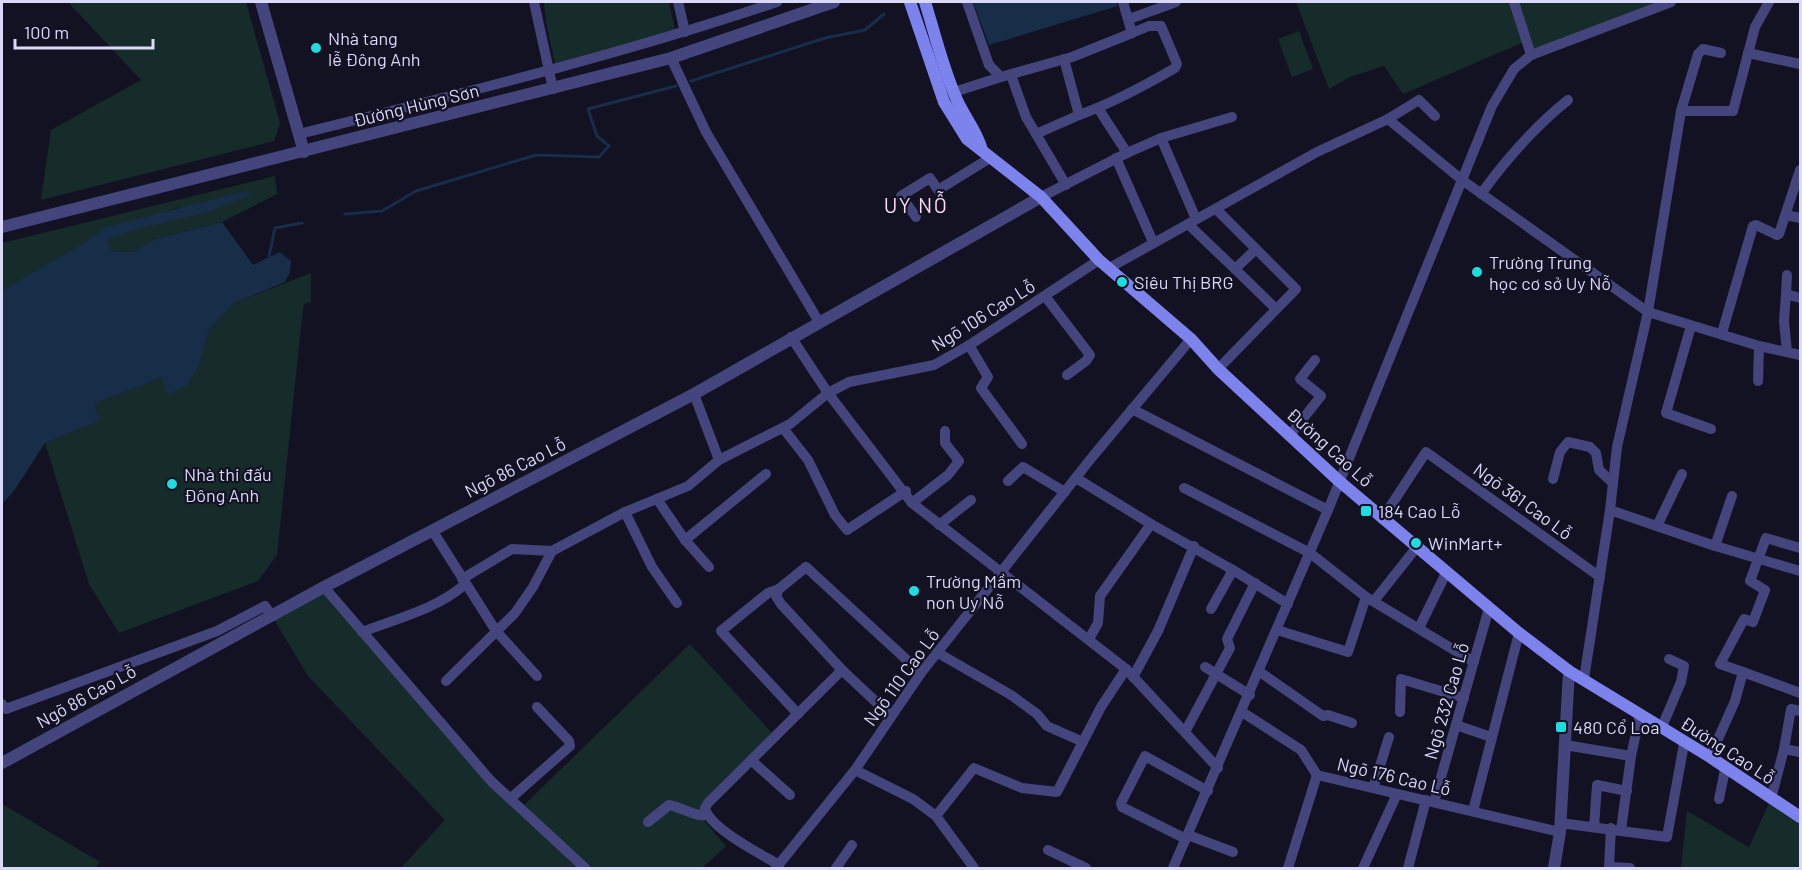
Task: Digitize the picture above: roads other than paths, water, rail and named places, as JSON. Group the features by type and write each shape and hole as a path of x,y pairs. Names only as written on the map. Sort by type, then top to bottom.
{"main road":[{"name":"Đường Cao Lỗ","path":"910,2 944,102 967,140 1041,197 1099,260 1111,267 1191,339 1218,369 1339,482 1519,633 1569,671 1684,744 1710,757 1725,770 1800,817"},
{"name":"Đường Cao Lỗ","path":"925,2 954,92 965,115 977,132 986,154"}],"street":[{"path":"261,2 304,152"},
{"path":"534,2 553,88"},
{"path":"678,2 685,32"},
{"path":"299,134 549,71 685,32 777,2"},
{"name":"Đường Hùng Sơn","path":"2,227 671,57 834,2"},
{"path":"967,2 989,65 1006,76 1026,117 1066,185"},
{"path":"1123,2 1132,33"},
{"path":"1129,19 1176,2"},
{"path":"1514,2 1531,55"},
{"path":"1173,868 1310,553 1492,106 1514,69 1531,55 1671,2"},
{"path":"1681,111 1733,111 1755,27 1769,2"},
{"path":"954,92 1064,59 1149,26 1161,26 1177,64 1175,68 1126,96 1036,134"},
{"path":"1584,679 1610,510 1617,447 1648,312 1681,111 1698,54 1703,49 1721,53"},
{"path":"1748,53 1800,64"},
{"path":"671,57 706,132 819,322"},
{"path":"1064,59 1078,115"},
{"path":"1111,267 1317,153 1388,119 1419,100 1435,116"},
{"path":"1481,194 1509,155 1537,125 1568,100"},
{"path":"1098,108 1127,153"},
{"path":"1041,197 1116,158 1161,138 1232,117"},
{"path":"1388,119 1462,180 1648,312 1759,346 1800,355"},
{"path":"1161,138 1192,222 1275,308"},
{"path":"916,217 901,196 930,178 938,190 986,154"},
{"path":"1116,158 1153,242"},
{"path":"1722,333 1753,226 1756,225 1778,235 1800,170"},
{"name":"Ngõ 86 Cao Lỗ","path":"2,763 324,587 694,394 1041,197"},
{"path":"1216,209 1296,289 1218,369"},
{"path":"1786,214 1800,218"},
{"path":"1235,269 1256,249"},
{"name":"Ngõ 106 Cao Lỗ","path":"625,512 688,486 719,460 783,428 828,393 849,382 934,366 1099,260"},
{"path":"1787,275 1784,321 1787,352"},
{"path":"1786,294 1800,298"},
{"path":"1045,296 1090,355 1086,361 1067,375"},
{"path":"1691,326 1666,413 1711,429"},
{"path":"791,337 828,393 906,491 912,503 1130,673 1218,768"},
{"name":"Ngõ 110 Cao Lỗ","path":"777,867 855,770 921,673 1076,478 1191,339"},
{"path":"969,345 987,377 981,388 1022,444"},
{"path":"1758,381 1759,346"},
{"path":"1290,435 1321,396 1300,379 1315,360"},
{"path":"694,394 719,460"},
{"path":"1132,409 1328,510"},
{"path":"783,428 808,460 835,515 847,530 906,491"},
{"path":"912,503 948,475 959,461 945,443 945,431"},
{"path":"1553,479 1560,452 1568,442 1590,447 1596,453 1599,470 1613,483"},
{"name":"Ngõ 361 Cao Lỗ","path":"1383,519 1426,452 1600,577"},
{"path":"1008,482 1023,467 1065,492"},
{"path":"685,540 766,474"},
{"path":"1658,526 1682,474"},
{"path":"1076,478 1150,524 1194,546 1288,604"},
{"path":"1184,488 1310,553 1370,599 1474,662"},
{"path":"1715,546 1732,496"},
{"path":"657,499 685,540 709,567"},
{"path":"939,525 972,500"},
{"path":"1610,510 1715,546 1800,571"},
{"path":"363,632 424,608 456,591 463,582 512,549 552,551 625,512 652,567 677,603"},
{"path":"1089,639 1098,623 1100,596 1150,524"},
{"path":"432,530 495,631 537,676"},
{"path":"1800,548 1766,538 1750,582 1765,590 1753,622 1744,618 1720,664 1800,693"},
{"path":"936,816 974,768 1022,788 1057,792 1083,742 1158,631 1194,546"},
{"path":"1277,630 1348,652 1370,599 1416,548"},
{"path":"446,681 515,613 552,551"},
{"path":"798,714 721,631 768,593 779,589 806,567 921,673"},
{"path":"1211,609 1233,570"},
{"path":"1419,628 1446,573"},
{"path":"1185,732 1230,648 1227,639 1255,583"},
{"path":"324,587 480,769 585,868"},
{"path":"779,589 776,596 782,604 842,670 891,716"},
{"path":"2,704 6,709 217,631 265,606 272,616"},
{"name":"Ngõ 232 Cao Lỗ","path":"1408,868 1456,725 1489,608"},
{"path":"1473,811 1519,633"},
{"path":"938,653 1011,695 1037,714 1047,726 1083,742"},
{"path":"1661,729 1681,682 1684,666 1669,659"},
{"path":"1205,668 1250,695"},
{"path":"777,867 706,815 705,808 842,670"},
{"path":"1554,868 1560,827 1569,671"},
{"path":"1260,672 1323,716 1328,715 1352,723"},
{"path":"1710,757 1735,701 1743,672"},
{"path":"1400,711 1401,680 1464,698"},
{"path":"511,798 570,746 569,741 537,707"},
{"path":"1771,799 1784,749 1791,709 1800,711"},
{"name":"Ngõ 176 Cao Lỗ","path":"1242,712 1301,750 1317,775 1473,811 1560,827 1616,829 1667,837 1684,744"},
{"path":"1629,868 1610,867 1616,829 1627,791 1631,756 1640,715"},
{"path":"1456,725 1491,737"},
{"path":"1373,788 1389,737"},
{"path":"1565,746 1631,756"},
{"path":"1784,749 1800,752"},
{"path":"1208,791 1145,756 1121,803 1122,807 1187,837 1233,852"},
{"path":"751,760 790,795"},
{"path":"855,770 913,799 936,816 974,868"},
{"path":"1719,799 1725,770"},
{"path":"1288,868 1317,775"},
{"path":"1594,827 1597,785 1627,791"},
{"path":"1363,868 1397,794"},
{"path":"648,822 669,805 683,807 700,816 706,815"},
{"path":"837,868 852,846"},
{"path":"1048,849 1086,868"}],"water":[{"path":"973,2 1116,2 1118,6 989,45"},
{"path":"243,192 254,193 205,213 137,229 108,239 111,251 132,252 155,239 222,222 253,265 280,252 291,261 290,272 285,282 234,303 209,330 200,363 188,384 168,395 161,378 94,404 100,421 45,443 14,491 2,504 2,290 83,243 105,227"}],"waterway":[{"path":"691,81 825,38 865,30 884,14"},
{"path":"345,214 382,211 416,191 536,155 599,157 609,146 597,136 588,109 676,86"},
{"path":"269,256 275,228 302,223"}],"place":[{"name":"Nhà tang lễ Đông Anh","path":"316,48"},
{"name":"Trường Trung học cơ sở Uy Nỗ","path":"1477,272"},
{"name":"Siêu Thị BRG","path":"1122,282"},
{"name":"Nhà thi đấu Đông Anh","path":"172,484"},
{"name":"184 Cao Lỗ","path":"1366,511"},
{"name":"WinMart+","path":"1416,543"},
{"name":"Trường Mầm non Uy Nỗ","path":"914,591"},
{"name":"480 Cổ Loa","path":"1561,727"}],"district":[{"name":"UY NỖ","path":"916,204"}]}
